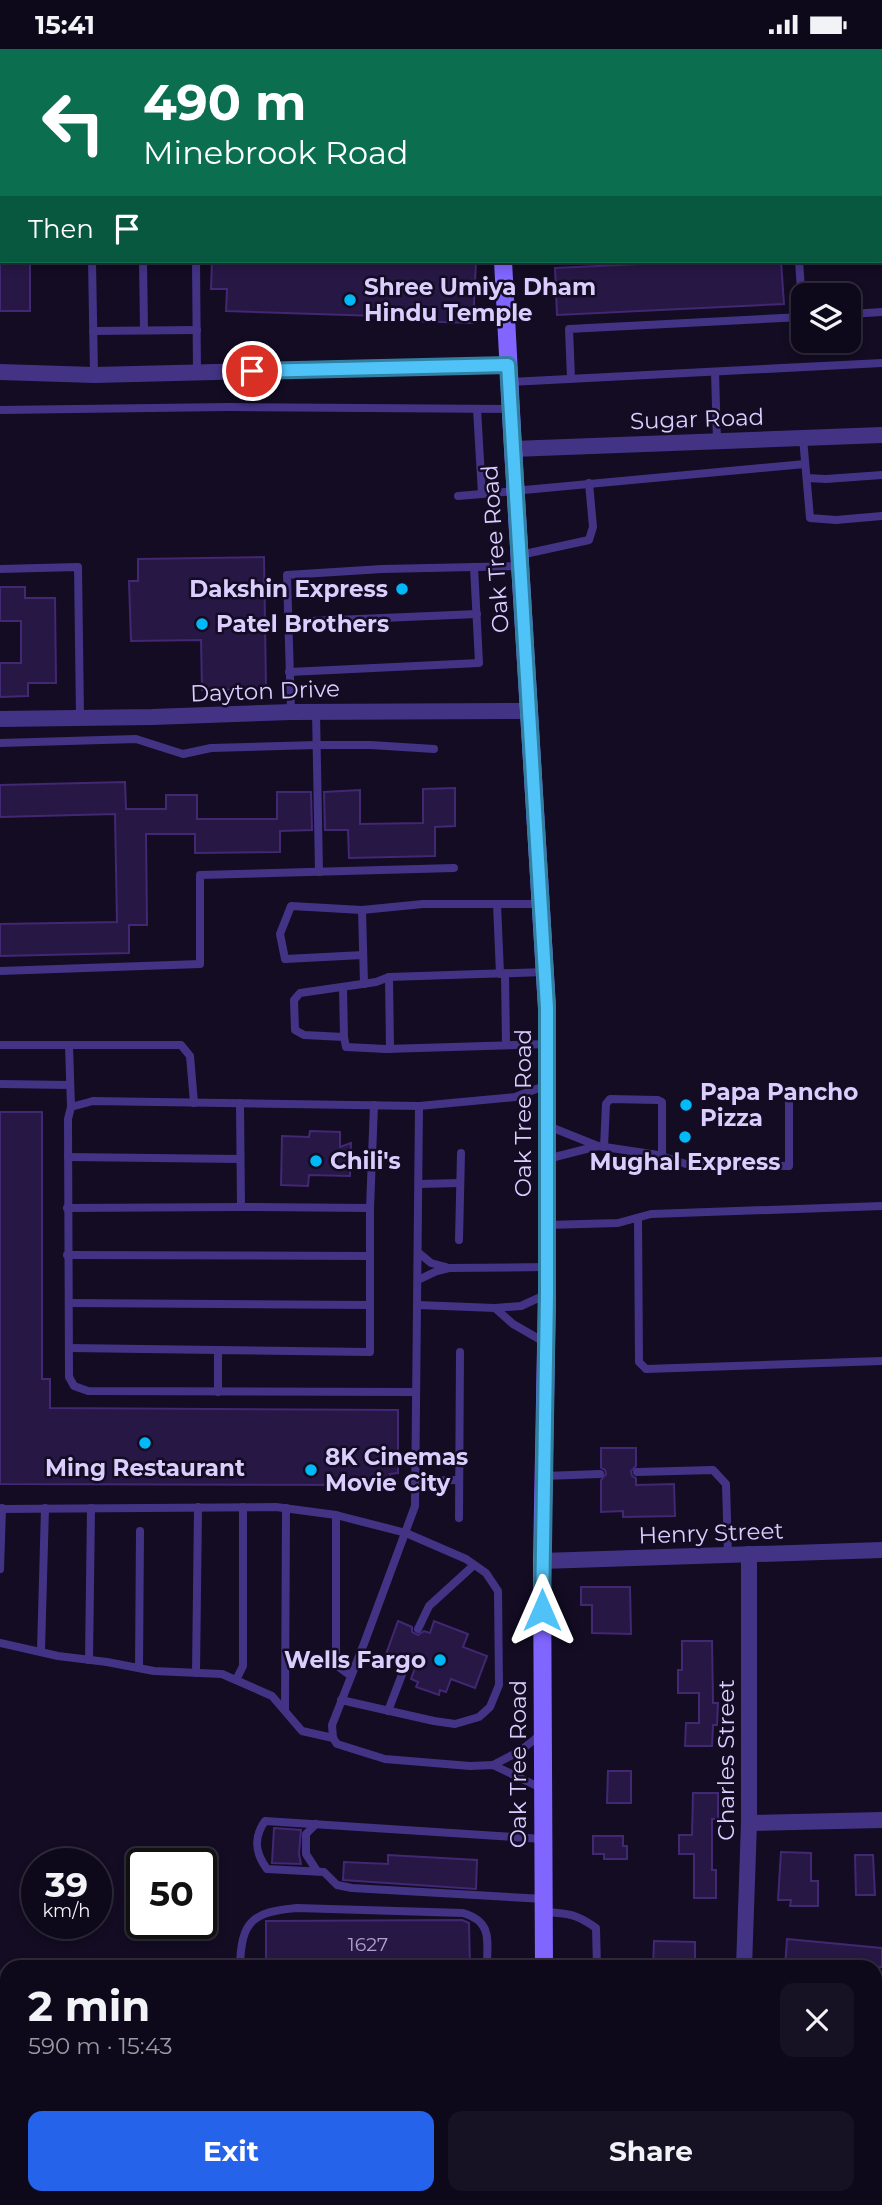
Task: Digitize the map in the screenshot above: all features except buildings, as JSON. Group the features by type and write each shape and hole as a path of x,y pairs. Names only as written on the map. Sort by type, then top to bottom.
{"main road":[{"name":"Oak Tree Road","path":"503,263 547,1044 547,1294 542,1561 544,1960"}],"street":[{"path":"0,372 94,375 197,372 509,373"},
{"name":"Sugar Road","path":"513,449 882,435"},
{"name":"Dayton Drive","path":"0,719 291,712 530,711"},
{"name":"Henry Street","path":"542,1561 882,1550"},
{"name":"Charles Street","path":"744,1960 749,1823 749,1554"},
{"path":"749,1823 882,1820"}],"lane":[{"path":"92,263 94,375"},
{"path":"143,263 144,330"},
{"path":"195,263 197,372"},
{"path":"799,263 801,283"},
{"path":"861,313 882,312"},
{"path":"571,378 569,329 791,318"},
{"path":"93,331 197,330"},
{"path":"509,373 571,378 882,363"},
{"path":"715,372 717,441"},
{"path":"0,411 228,407 512,409"},
{"path":"477,409 482,494"},
{"path":"803,438 810,518 836,520 882,516"},
{"path":"458,496 805,464"},
{"path":"807,478 882,475"},
{"path":"291,712 287,575 474,567 520,560 589,540 593,527 589,483"},
{"path":"0,569 78,567 80,717"},
{"path":"289,672 479,663 474,567"},
{"path":"288,622 477,614"},
{"path":"316,712 319,872"},
{"path":"0,743 135,739 183,754 211,748 317,745 434,749"},
{"path":"0,971 200,964 200,875 454,868"},
{"path":"363,955 285,958 280,934 291,906 362,910 422,904 541,904"},
{"path":"497,904 506,1045"},
{"path":"362,910 364,984"},
{"path":"344,1037 304,1035 295,1030 294,1000 300,993 364,984 389,977 545,972"},
{"path":"389,977 390,1049"},
{"path":"344,987 346,1047 390,1049 547,1044"},
{"path":"0,1045 181,1045 190,1056 194,1103"},
{"path":"69,1045 71,1107 68,1119 67,1255 69,1377 74,1385 88,1391 416,1392"},
{"path":"0,1084 70,1085"},
{"path":"71,1107 93,1101 419,1106 515,1097 547,1085"},
{"path":"547,1125 601,1146 662,1157 689,1165 789,1166 789,1089"},
{"path":"601,1146 606,1104 611,1099 658,1100 662,1102 662,1157"},
{"path":"240,1103 241,1207"},
{"path":"69,1348 370,1352 370,1208 374,1105"},
{"path":"332,1738 332,1725 415,1506 419,1106"},
{"path":"547,1159 601,1146"},
{"path":"460,1240 461,1153"},
{"path":"68,1157 240,1159"},
{"path":"419,1184 460,1183"},
{"path":"547,1225 618,1223 651,1214 882,1206"},
{"path":"67,1208 370,1208"},
{"path":"638,1218 639,1362 646,1369 882,1361"},
{"path":"419,1253 431,1263 449,1268"},
{"path":"67,1255 370,1256"},
{"path":"418,1280 449,1268 547,1267"},
{"path":"418,1305 495,1308 521,1306 547,1294"},
{"path":"69,1303 370,1305"},
{"path":"495,1308 513,1324 546,1343"},
{"path":"218,1350 218,1392"},
{"path":"459,1518 460,1352"},
{"path":"636,1472 713,1471 726,1484 728,1555"},
{"path":"544,1476 600,1474"},
{"path":"415,1481 459,1480"},
{"path":"196,1673 198,1507"},
{"path":"236,1680 243,1666 243,1507"},
{"path":"0,1569 1,1509 243,1507 286,1508 336,1515 406,1533 466,1559 486,1573 498,1591 499,1685 491,1707 479,1717 455,1724 341,1700"},
{"path":"41,1651 45,1508"},
{"path":"89,1660 91,1508"},
{"path":"285,1710 286,1508"},
{"path":"336,1515 336,1665 351,1676"},
{"path":"139,1531 139,1668"},
{"path":"418,1629 429,1606 474,1565"},
{"path":"0,1643 154,1671 222,1674 272,1696 302,1731 332,1738 337,1744 385,1759 470,1766 493,1765 520,1751 543,1733"},
{"path":"388,1711 406,1664"},
{"path":"493,1765 543,1789"},
{"path":"543,1839 265,1821 256,1837 259,1859 267,1869 324,1872 337,1885 352,1888 544,1906 572,1914 596,1928 597,1960"},
{"path":"316,1824 306,1834 306,1854 317,1871"},
{"path":"240,1960 246,1929 253,1918 271,1910 297,1908 463,1913 477,1917 484,1924 486,1960"}],"place":[{"name":"Shree Umiya Dham Hindu Temple","path":"350,300"},
{"name":"Dakshin Express","path":"402,589"},
{"name":"Patel Brothers","path":"202,624"},
{"name":"Papa Pancho Pizza","path":"686,1105"},
{"name":"Mughal Express","path":"685,1137"},
{"name":"Chili's","path":"316,1161"},
{"name":"Ming Restaurant","path":"145,1443"},
{"name":"8K Cinemas Movie City","path":"311,1470"},
{"name":"Wells Fargo","path":"440,1660"}],"route":[{"path":"252,371 508,365 547,1008 547,1294 542,1610"}]}
